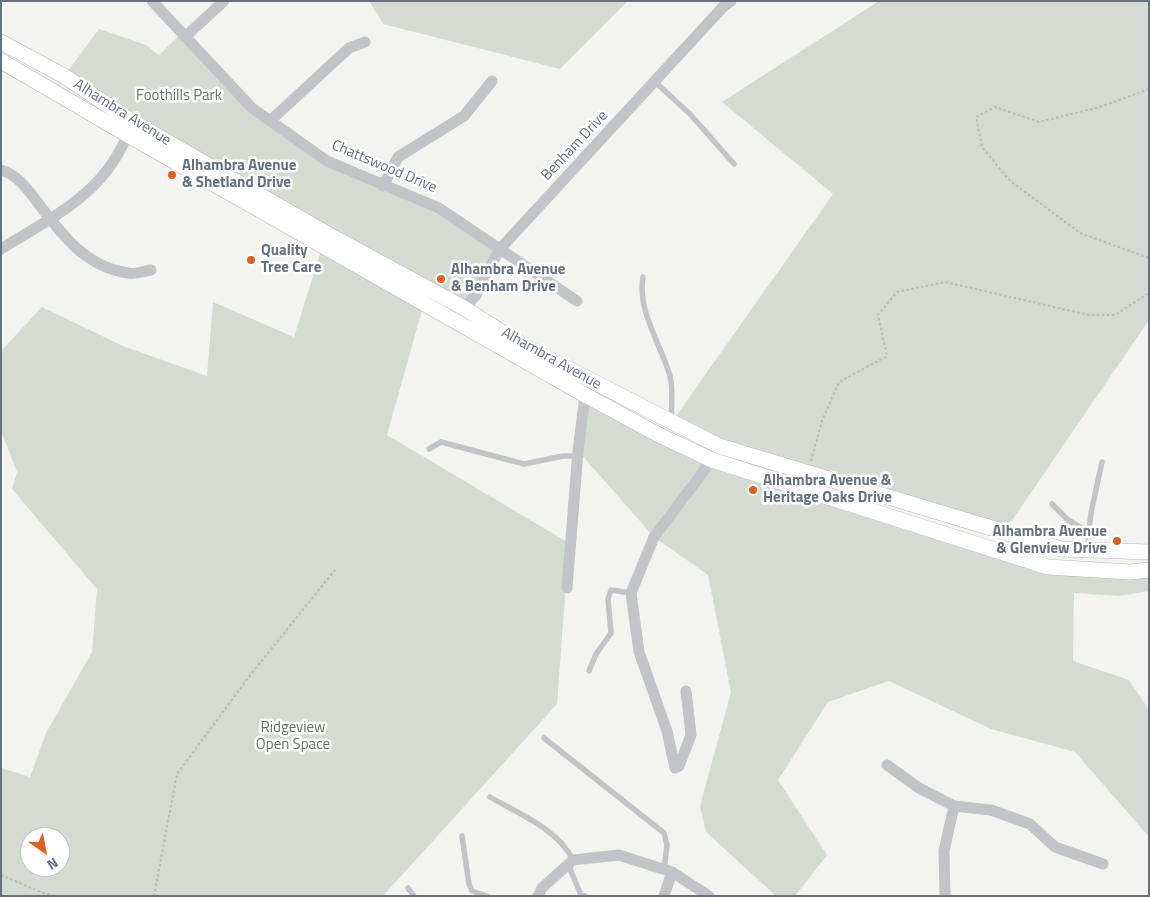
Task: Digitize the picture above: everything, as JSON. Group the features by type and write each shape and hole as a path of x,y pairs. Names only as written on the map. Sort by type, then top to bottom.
{"main road":[{"name":"Alhambra Avenue","path":"1,42 64,76 130,129 458,323 659,435 712,460 1048,566 1130,572 1149,570"},
{"name":"Alhambra Avenue","path":"1,61 464,308 522,345 719,446 1061,549 1087,548 1149,552"}],"street":[{"name":"Chattswood Drive","path":"152,1 252,108 327,161 439,208 577,301"},
{"path":"185,37 224,1"},
{"name":"Benham Drive","path":"458,323 464,308 476,295 499,250 654,81 731,1"},
{"path":"270,120 348,48 366,42"},
{"path":"383,186 398,157 464,116 492,81"},
{"path":"1,249 86,195 105,176 130,129"},
{"path":"1,170 10,172 72,246 95,263 130,274 151,270"},
{"path":"567,588 585,395"},
{"path":"686,691 691,735 679,766 675,768 667,731 638,652 631,593 654,537 712,460 719,446"},
{"path":"887,765 919,788 954,806 990,810 1030,824 1055,847 1103,864"},
{"path":"945,896 944,850 954,806"},
{"path":"538,896 542,888 570,862 619,855 668,871 708,896"},
{"path":"664,896 668,871"}],"lane":[{"path":"654,81 690,114 734,164"},
{"path":"643,277 641,290 643,303 670,379 671,423"},
{"path":"429,449 441,442 524,464 562,456 578,456"},
{"path":"1087,548 1102,462"},
{"path":"1052,504 1068,520 1089,532"},
{"path":"589,671 596,654 611,633 608,599 611,590 631,593"},
{"path":"544,738 664,833 667,844 668,871"},
{"path":"490,797 552,834 567,848 581,895 585,896"},
{"path":"462,836 469,884 472,891 487,896"},
{"path":"408,888 414,896"}],"path":[{"path":"1149,88 1100,107 1040,122 996,107 976,117 982,146 1010,181 1080,233 1149,258"},
{"path":"808,473 822,421 839,382 887,356 878,315 897,292 945,282 1089,316 1115,314 1149,292"},
{"path":"154,896 177,774 251,674 335,570"},
{"path":"1,875 43,893 57,896"}],"green space":[{"path":"369,1 628,1 560,69 383,24"},
{"path":"879,1 1149,1 1149,320 1004,532 671,423 833,194 722,102"},
{"name":"Foothills Park","path":"99,29 146,45 159,55 182,32 252,108 327,161 439,208 499,250 464,308 64,76"},
{"name":"Ridgeview Open Space","path":"323,244 424,303 387,435 569,543 557,704 383,896 1,896 1,768 30,777 46,733 92,652 97,589 12,489 17,472 1,431 1,351 42,307 123,346 207,376 213,302 294,337"},
{"path":"585,395 659,435 1047,567 1149,570 1149,591 1119,596 1074,593 1073,661 1129,680 1149,710 1149,837 1075,752 991,729 889,681 828,702 778,780 827,855 795,896 776,896 706,832 700,806 731,692 708,575 654,537 578,451"}],"place":[{"name":"Alhambra Avenue & Shetland Drive","path":"172,175"},
{"name":"Quality Tree Care","path":"251,260"},
{"name":"Alhambra Avenue & Benham Drive","path":"441,279"},
{"name":"Alhambra Avenue & Heritage Oaks Drive","path":"753,490"},
{"name":"Alhambra Avenue & Glenview Drive","path":"1117,541"}]}
